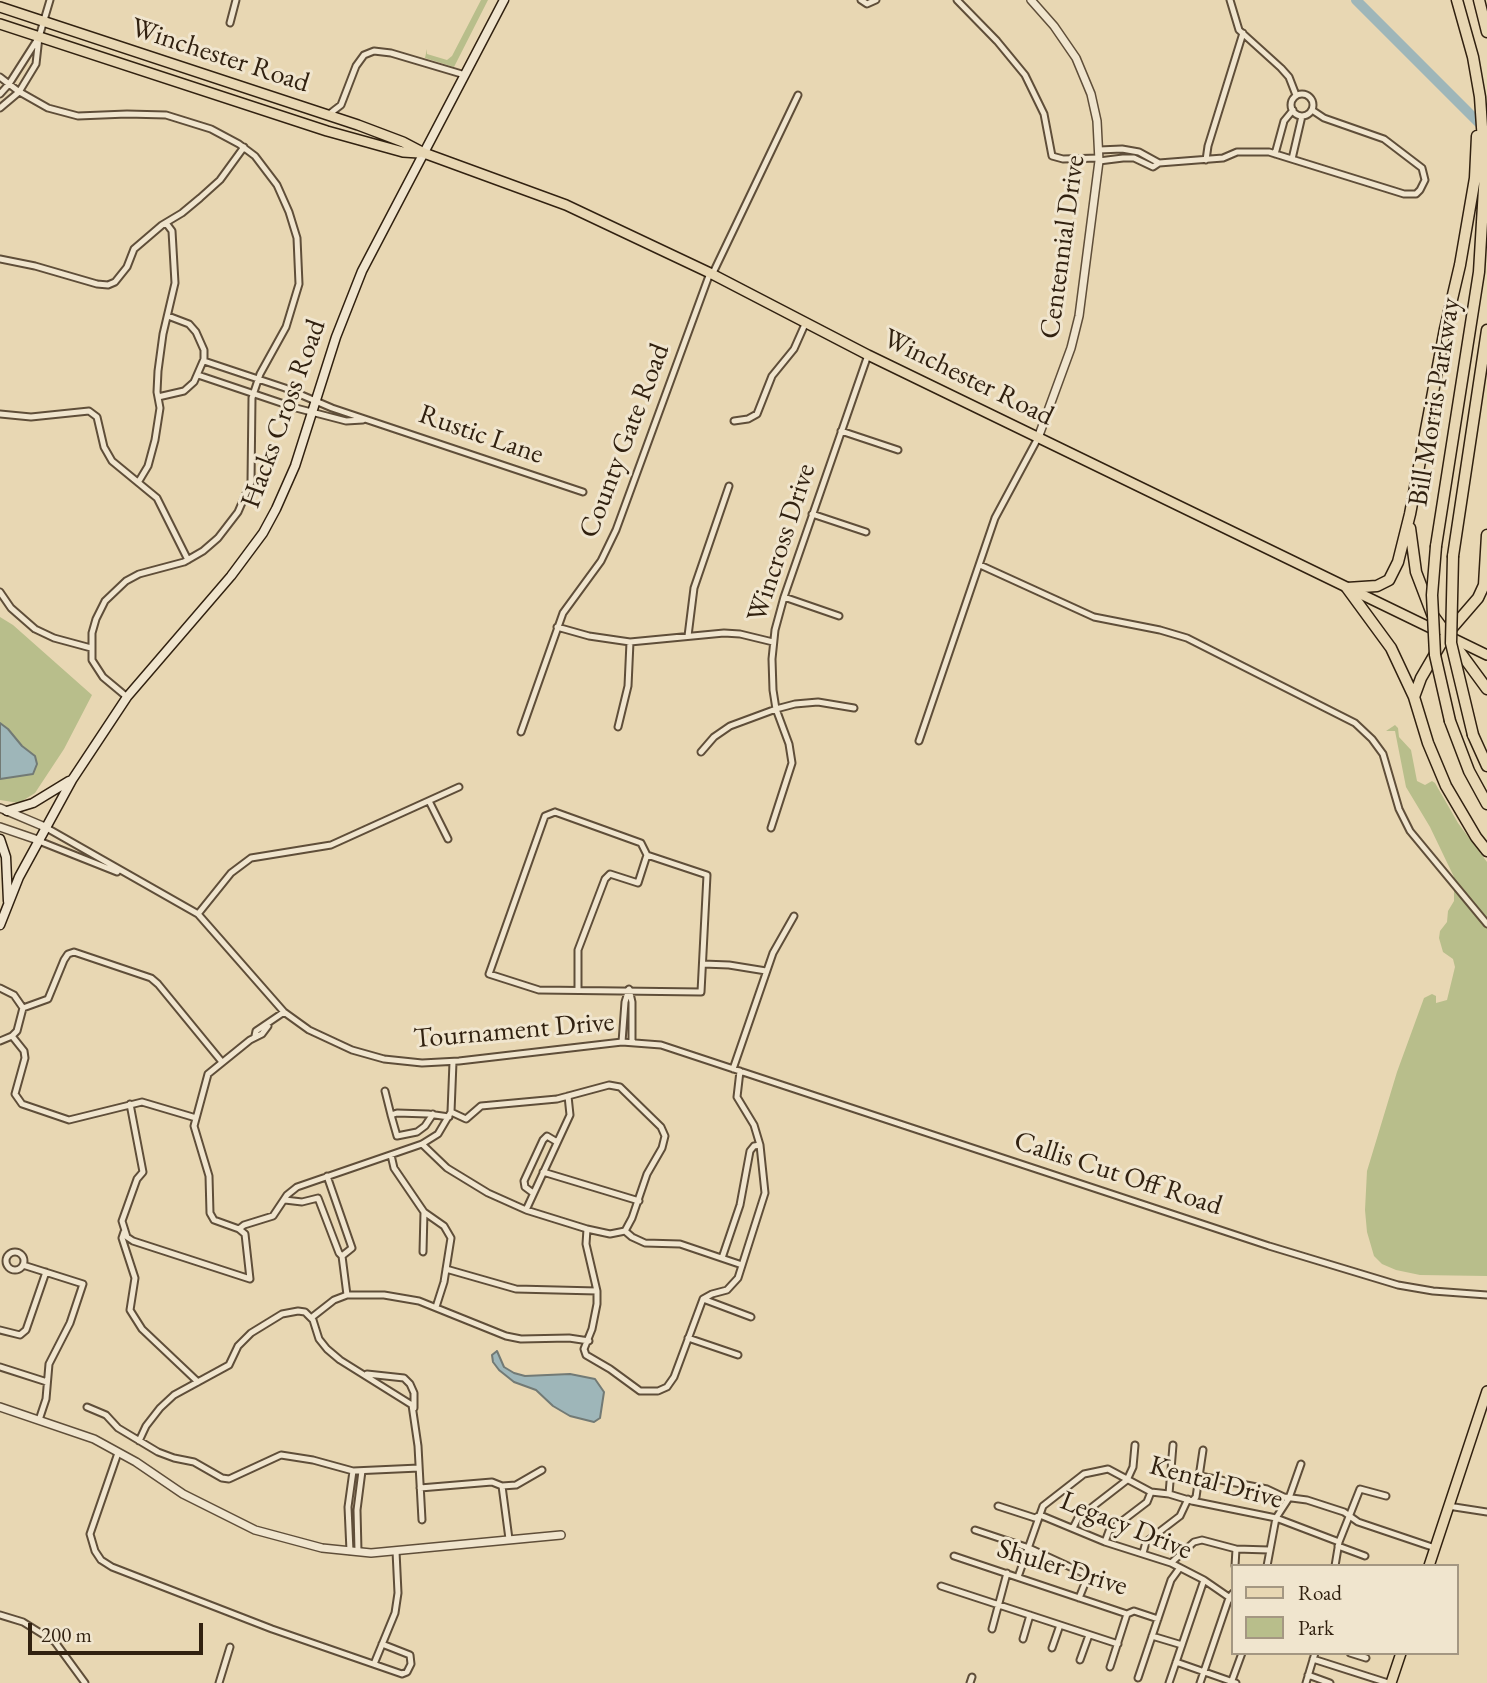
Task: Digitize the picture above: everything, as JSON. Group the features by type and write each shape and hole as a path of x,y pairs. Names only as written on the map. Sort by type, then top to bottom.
{"highway":[{"name":"Bill Morris Parkway","path":"1457,0 1473,57 1480,97 1485,172 1479,272 1437,546 1432,595 1435,655 1450,721 1469,771 1487,804"},
{"path":"1479,0 1487,32"},
{"path":"1347,588 1377,586 1394,574 1410,514 1444,329 1460,265 1475,178 1480,97"},
{"name":"Bill Morris Parkway","path":"1487,330 1452,556 1451,643 1472,735 1487,766"},
{"path":"1410,514 1410,540 1416,572 1432,614 1487,689"},
{"path":"1414,697 1420,678 1446,635 1478,598 1484,585 1487,535"},
{"path":"1485,562 1487,579"},
{"path":"1347,588 1391,648 1414,697 1428,743 1446,786 1476,837 1487,850"}],"main road":[{"name":"Hacks Cross Road","path":"0,925 45,827 72,780 127,697 231,576 263,533 295,466 362,271 504,0"},
{"name":"Winchester Road","path":"0,7 350,122 424,153 566,205 711,274 868,355 1487,655"},
{"name":"Winchester Road","path":"0,24 327,131 403,152 424,153"},
{"path":"4,809 47,796 72,780"},
{"path":"0,839 6,857 8,905"},
{"path":"1430,1564 1487,1391"},
{"path":"1389,1683 1400,1655"}],"street":[{"path":"0,108 19,92 36,64 39,37 50,0"},
{"path":"230,23 236,0"},
{"path":"861,0 866,4 876,0"},
{"path":"958,0 1026,75 1044,114 1052,156 1063,159 1085,158 1122,149 1139,152 1159,163"},
{"name":"Centennial Drive","path":"919,741 995,518 1038,438 1071,348 1079,317 1099,156 1094,107 1076,58 1054,26 1031,0"},
{"path":"1230,0 1239,30 1289,77 1296,95"},
{"path":"1206,160 1243,33"},
{"path":"0,94 39,37"},
{"path":"328,115 341,105 356,66 364,55 374,51 391,53 465,75"},
{"path":"0,77 19,92 48,108 78,116 166,115 211,129 255,156 277,185 297,238 299,284 286,327 258,379 253,395 251,482 238,512 203,551 188,560 139,574 114,591 96,620 91,648 92,660 103,677 127,697"},
{"path":"1302,116 1293,110 1291,103 1296,95 1303,94 1311,98 1312,110"},
{"name":"County Gate Road","path":"521,732 557,627 569,603 610,546 711,274 798,95"},
{"path":"341,105 350,122"},
{"path":"1275,154 1284,121 1293,110"},
{"path":"1099,156 1134,158 1153,167 1159,163 1223,158 1237,152 1275,154 1404,194 1416,194 1423,185 1425,180 1422,168 1384,139 1324,118 1312,110"},
{"path":"1292,159 1302,116 1312,110"},
{"path":"0,259 108,285 115,282 127,267 134,249 189,208 220,180 244,147"},
{"path":"139,481 148,466 155,440 160,408 158,371 175,283 172,231 166,223"},
{"path":"158,397 184,391 198,375 204,360 204,351 196,332 189,324 168,316"},
{"path":"734,421 757,414 772,376 794,349 806,322"},
{"name":"Wincross Drive","path":"771,828 792,764 789,744 776,709 772,679 773,642 784,597 868,355"},
{"path":"204,360 286,389 314,406"},
{"path":"198,375 282,404 314,406"},
{"path":"282,404 286,389"},
{"name":"Rustic Lane","path":"314,406 346,421 366,419 583,492"},
{"path":"0,414 31,417 89,411 97,417 101,423 104,447 112,461 157,498 188,560"},
{"path":"841,430 898,450"},
{"path":"688,636 694,588 729,486"},
{"path":"812,514 866,532"},
{"path":"980,565 1094,617 1187,638 1355,723 1383,754 1399,809 1410,831 1487,925"},
{"path":"0,592 11,608 35,629 54,638 91,648"},
{"path":"784,597 839,616"},
{"path":"557,627 596,638 630,642 733,633 773,642"},
{"path":"618,727 628,686 630,642"},
{"path":"701,752 714,737 730,726 776,709 818,702 854,708"},
{"path":"198,914 231,873 251,858 331,845 459,788"},
{"path":"429,801 449,839"},
{"name":"Tournament Drive","path":"4,809 45,827 198,914 284,1012 328,1041 367,1055 402,1062 453,1062 622,1042 672,1048"},
{"path":"578,989 578,950 605,879 610,874 638,883 647,855 641,843 555,812 545,816 489,974 539,990 629,989 701,992 707,875 647,855"},
{"name":"Tournament Drive","path":"0,827 130,877"},
{"path":"733,1069 773,953 794,916"},
{"path":"23,1008 48,999 64,960 68,954 75,952 151,978 222,1062"},
{"path":"703,964 766,971"},
{"path":"0,988 14,995 23,1008 20,1024 12,1036 0,1041"},
{"path":"622,1042 625,1002 629,989"},
{"path":"629,989 632,1002 632,1042"},
{"path":"130,1104 143,1172 137,1179 122,1222 125,1233 133,1241 250,1279 245,1234 214,1220 210,1213 209,1176 194,1126 208,1074 255,1036 262,1034 284,1012"},
{"path":"12,1036 24,1051 25,1058 15,1094 22,1104 69,1120 142,1102 196,1118"},
{"name":"Callis Cut Off Road","path":"672,1048 1256,1242 1398,1285 1433,1291 1487,1294"},
{"path":"239,1229 273,1216 297,1187 422,1144 438,1134 450,1114 453,1062"},
{"path":"587,1229 586,1244 597,1291 595,1316 589,1341 584,1349 586,1355 640,1391 658,1391 667,1387 674,1377 703,1299 733,1286 766,1189 760,1144 754,1125 737,1097 740,1072"},
{"path":"391,1115 450,1114 467,1119 481,1105 568,1096 609,1085 624,1090 661,1127 665,1136 625,1231 615,1234 587,1229 526,1210 488,1193 447,1168 422,1144"},
{"path":"385,1091 397,1136 417,1132 433,1114"},
{"path":"526,1210 570,1115 568,1096"},
{"path":"533,1194 525,1187 524,1181 538,1150 547,1136 557,1142"},
{"path":"722,1258 740,1205 750,1151 760,1144"},
{"path":"391,1155 394,1168 424,1212 444,1226 451,1238 436,1307"},
{"path":"543,1172 639,1201"},
{"path":"327,1177 352,1248 342,1255"},
{"path":"285,1200 302,1202 318,1198 342,1255 347,1295"},
{"path":"423,1252 424,1212"},
{"path":"625,1231 645,1243 674,1243 742,1265"},
{"path":"125,1233 122,1238 135,1278 130,1310 142,1329 198,1381"},
{"path":"0,1252 19,1254 23,1265"},
{"path":"7,1265 9,1255"},
{"path":"0,1263 15,1270 23,1265 83,1284 70,1323 49,1364 45,1404 39,1420"},
{"path":"446,1269 516,1289 597,1291"},
{"path":"0,1330 20,1335 26,1330 46,1272"},
{"path":"311,1318 334,1300 347,1295 384,1294 436,1307 506,1336 589,1341"},
{"path":"703,1299 751,1317"},
{"path":"139,1441 146,1426 174,1395 229,1365 244,1338 282,1314 298,1311 305,1312 311,1318 327,1349 412,1405 414,1411"},
{"path":"688,1338 738,1355"},
{"path":"0,1367 47,1382"},
{"path":"363,1374 404,1378 410,1384 414,1394 422,1520"},
{"path":"87,1406 106,1415 118,1428 139,1441 174,1458 204,1466 222,1478 229,1479 281,1455 353,1471 419,1468"},
{"path":"0,1407 94,1438 183,1494 254,1530 322,1548 396,1551 561,1535"},
{"path":"1073,1528 1078,1518 1127,1480 1133,1467 1135,1444"},
{"path":"1169,1494 1173,1446"},
{"path":"1143,1553 1146,1542 1180,1516 1190,1500 1196,1497 1203,1450"},
{"path":"118,1453 90,1534 94,1551 112,1567 272,1629 402,1674 407,1672 411,1664 410,1655 382,1644"},
{"path":"1267,1564 1276,1518 1289,1497 1301,1464"},
{"name":"Kental Drive","path":"1018,1577 1043,1506 1084,1474 1108,1469 1151,1492 1276,1518 1365,1556"},
{"path":"420,1488 492,1482 502,1486 516,1485 542,1470"},
{"path":"353,1471 348,1515 354,1551"},
{"path":"354,1551 362,1471"},
{"path":"1200,1476 1267,1489 1326,1505 1368,1526 1435,1548"},
{"path":"502,1486 509,1539"},
{"path":"1335,1564 1339,1544 1360,1489 1386,1496"},
{"path":"1105,1542 1109,1531 1147,1502 1151,1492"},
{"path":"349,1498 358,1499"},
{"name":"Legacy Drive","path":"999,1506 1035,1518 1040,1515 1105,1542 1171,1563 1232,1597"},
{"path":"1448,1506 1487,1512"},
{"path":"348,1515 357,1515"},
{"path":"975,1530 1029,1548 1088,1576 1079,1598"},
{"path":"1171,1563 1194,1542 1202,1540 1236,1549 1269,1550"},
{"path":"1235,1564 1236,1549"},
{"path":"374,1664 395,1613 396,1551"},
{"name":"Shuler Drive","path":"954,1556 1127,1614 1133,1611 1158,1619"},
{"path":"1139,1678 1171,1580 1180,1569"},
{"path":"992,1629 1007,1573"},
{"path":"1169,1683 1204,1580"},
{"path":"940,1586 1118,1644"},
{"path":"1200,1683 1232,1597"},
{"path":"1110,1667 1127,1614"},
{"path":"0,1615 23,1622 55,1642 85,1683"},
{"path":"1023,1639 1030,1615"},
{"path":"1052,1648 1060,1625"},
{"path":"1080,1660 1090,1634"},
{"path":"1152,1636 1182,1645"},
{"path":"219,1683 230,1647"},
{"path":"1176,1662 1233,1683 1241,1655"},
{"path":"1356,1655 1366,1658"},
{"path":"1306,1683 1314,1656 1389,1683"},
{"path":"1308,1675 1330,1683"}],"green space":[{"path":"481,0 488,0 454,67 425,58 427,49 427,54 447,60 452,56"},
{"path":"0,617 13,625 92,695 64,749 35,793 19,803 0,800"},
{"path":"1395,725 1399,737 1411,750 1417,781 1425,785 1432,781 1435,783 1458,823 1487,862 1487,1276 1420,1275 1396,1270 1382,1264 1374,1256 1367,1232 1367,1171 1397,1072 1424,998 1432,994 1436,996 1436,1003 1447,1000 1455,967 1453,959 1443,952 1439,938 1454,901 1454,877 1430,827 1406,787 1395,731 1386,731"}],"water":[{"path":"0,723 35,756 37,764 33,774 0,779"},
{"path":"497,1351 504,1367 514,1373 525,1376 570,1374 595,1379 604,1392 600,1418 594,1422 570,1416 553,1406 536,1390 514,1382 493,1362 492,1355"}],"waterway":[{"path":"1356,0 1485,129"}]}
